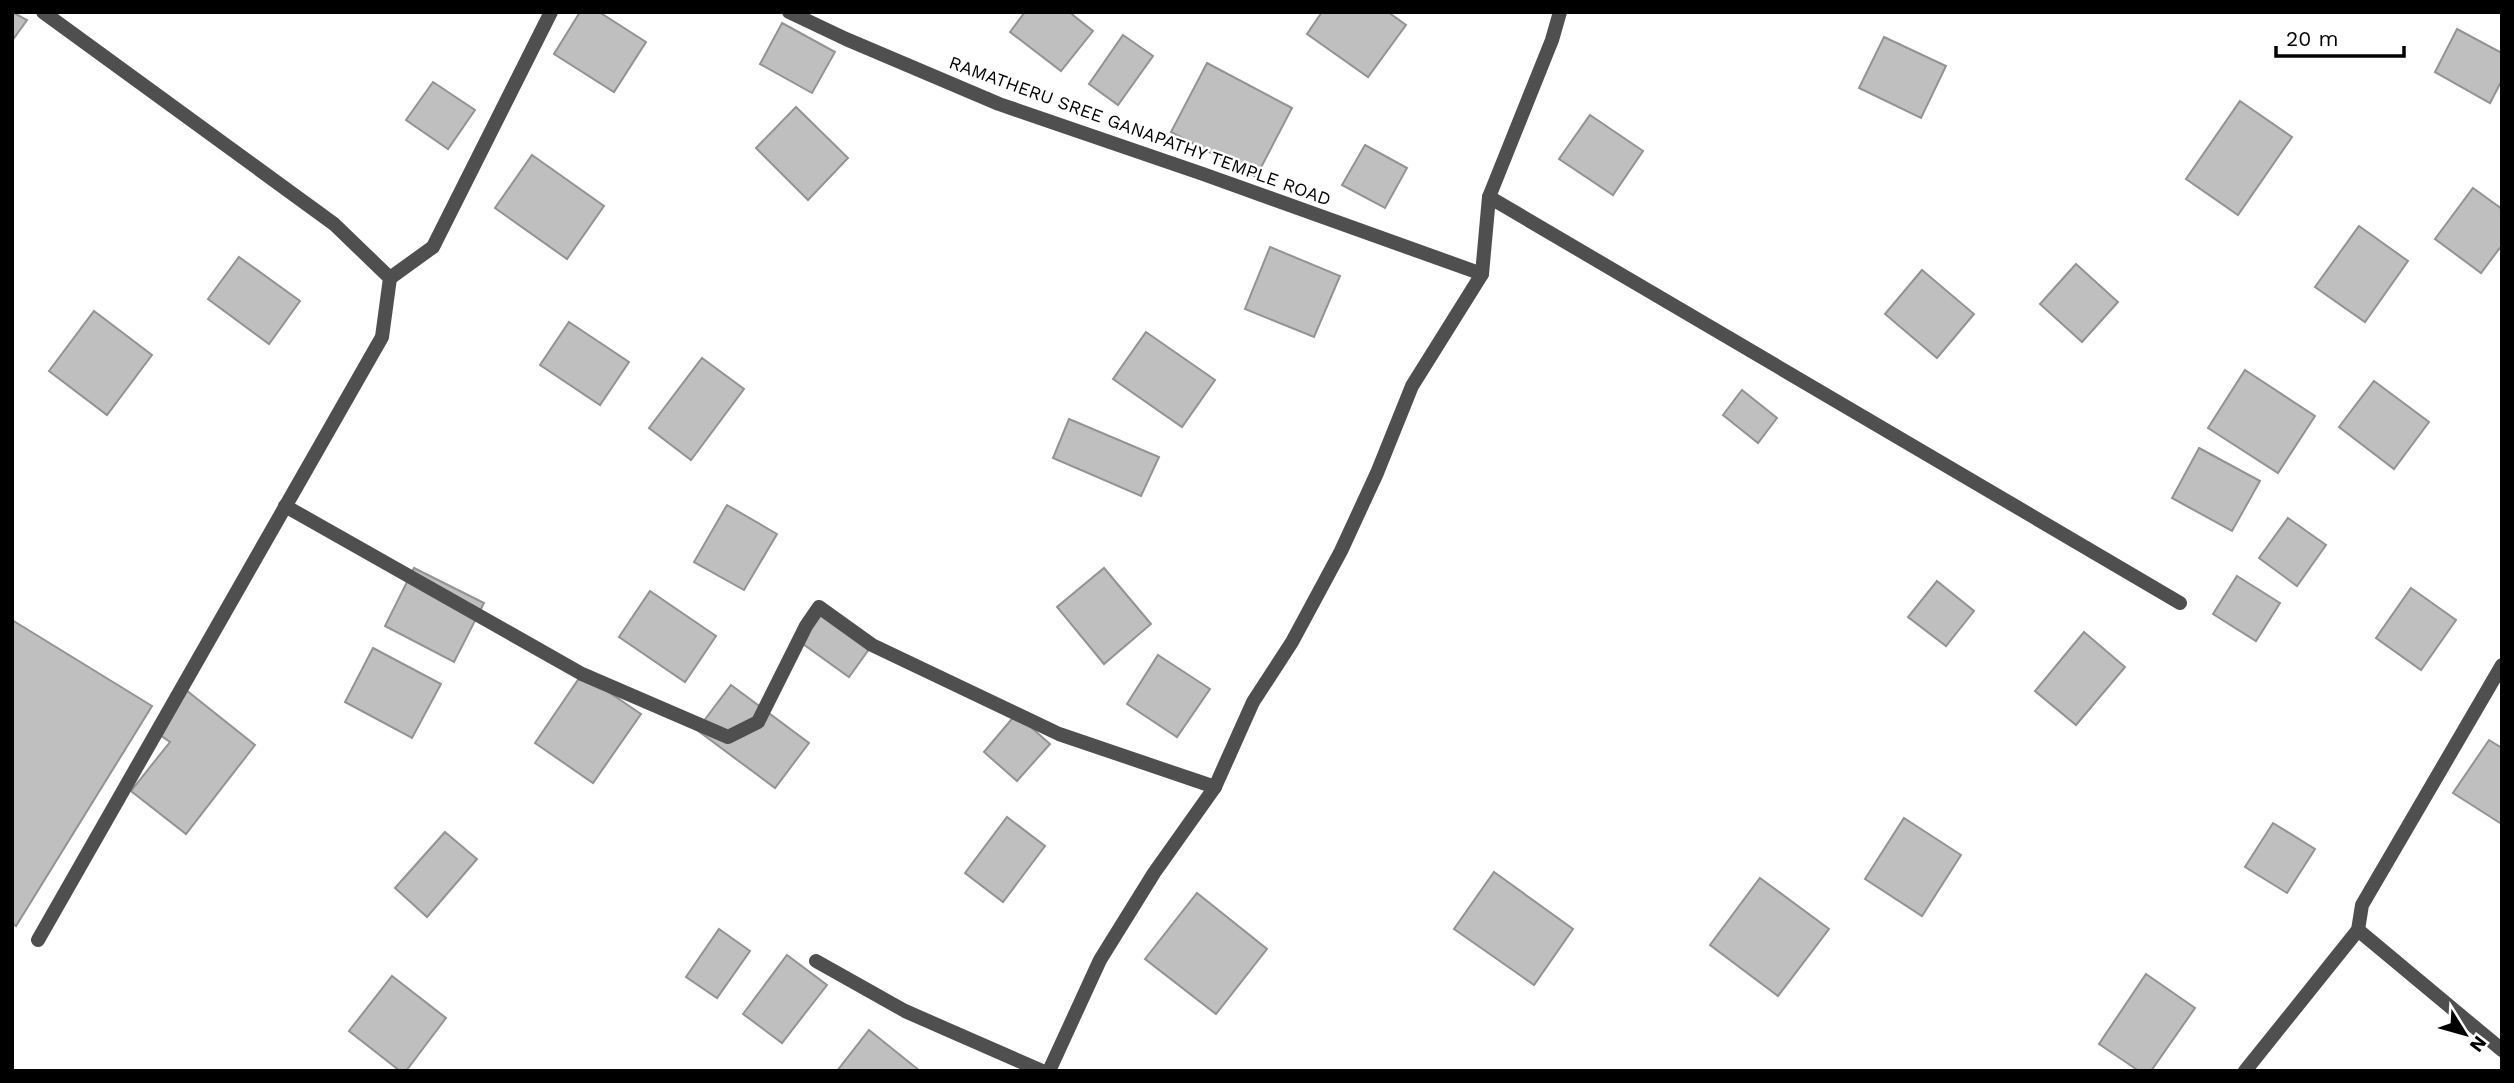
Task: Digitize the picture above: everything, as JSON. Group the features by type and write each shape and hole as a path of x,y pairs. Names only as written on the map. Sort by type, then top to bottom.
{"street":[{"path":"43,12 334,224 390,278"},
{"path":"38,940 383,337 390,278 433,247 551,12"},
{"name":"RAMATHERU SREE GANAPATHY TEMPLE ROAD","path":"789,12 999,104 1482,274"},
{"path":"1049,1071 1101,960 1154,873 1214,787 1253,702 1292,642 1342,551 1412,386 1482,274 1489,197 1552,40 1560,12"},
{"path":"1489,197 2180,603"},
{"path":"285,506 582,674 728,737 758,722 806,626 819,607 872,645 1059,734 1214,787"},
{"path":"2245,1071 2358,930 2362,905 2502,665"},
{"path":"2358,930 2502,1050"},
{"path":"816,961 905,1011 1042,1071"}],"building":[{"path":"12,12 27,20 12,41"},
{"path":"580,12 599,12 646,42 614,92 554,54"},
{"path":"1025,12 1069,12 1093,31 1061,71 1010,32"},
{"path":"1322,12 1388,12 1406,25 1368,77 1307,34"},
{"path":"782,23 835,52 812,93 760,64"},
{"path":"2457,29 2502,53 2502,80 2490,103 2435,72"},
{"path":"1123,35 1153,56 1118,105 1089,84"},
{"path":"1884,37 1946,66 1921,118 1859,88"},
{"path":"1207,63 1292,108 1256,177 1171,132"},
{"path":"433,82 475,110 448,149 406,120"},
{"path":"2240,101 2292,137 2238,215 2186,179"},
{"path":"796,107 848,158 808,200 756,148"},
{"path":"1590,115 1643,151 1613,195 1559,159"},
{"path":"1365,145 1407,168 1385,208 1342,185"},
{"path":"532,155 604,206 567,259 495,208"},
{"path":"2473,188 2502,209 2502,245 2481,273 2435,239"},
{"path":"2359,226 2408,261 2365,322 2315,287"},
{"path":"1270,247 1340,276 1314,337 1245,309"},
{"path":"239,257 300,301 269,344 208,299"},
{"path":"2076,264 2118,302 2082,342 2040,304"},
{"path":"1922,270 1974,314 1937,358 1885,314"},
{"path":"94,311 152,355 107,415 49,371"},
{"path":"569,322 629,362 600,405 540,365"},
{"path":"1146,332 1215,380 1182,427 1113,379"},
{"path":"702,358 744,389 691,460 649,428"},
{"path":"2245,370 2315,416 2278,473 2208,428"},
{"path":"2374,381 2429,422 2394,469 2339,427"},
{"path":"1742,390 1777,418 1758,443 1723,415"},
{"path":"1069,419 1159,457 1141,496 1053,458"},
{"path":"2199,448 2260,481 2232,531 2172,498"},
{"path":"727,505 777,534 744,590 694,562"},
{"path":"2288,518 2326,545 2297,586 2259,558"},
{"path":"414,568 484,603 454,662 385,626"},
{"path":"1104,568 1151,624 1104,664 1057,607"},
{"path":"2237,576 2280,603 2256,641 2213,614"},
{"path":"1937,581 1974,611 1946,646 1908,617"},
{"path":"2411,588 2456,620 2421,670 2376,638"},
{"path":"650,591 716,636 685,682 619,637"},
{"path":"819,607 872,645 849,677 796,639"},
{"path":"12,620 152,706 16,926 12,923"},
{"path":"2084,632 2125,667 2076,725 2035,691"},
{"path":"373,648 441,684 412,738 345,702"},
{"path":"1158,655 1210,689 1177,737 1127,704"},
{"path":"582,674 641,714 593,783 535,743"},
{"path":"731,685 809,743 775,788 697,730"},
{"path":"186,690 255,745 186,834 131,791 170,742 154,731"},
{"path":"1016,714 1050,744 1017,781 984,752"},
{"path":"2489,740 2502,748 2500,823 2453,793"},
{"path":"1007,817 1045,846 1003,902 965,873"},
{"path":"1904,818 1961,855 1922,916 1865,879"},
{"path":"2273,823 2315,849 2287,893 2245,867"},
{"path":"445,832 477,859 427,917 395,888"},
{"path":"1494,872 1573,929 1534,985 1454,929"},
{"path":"1760,878 1829,929 1778,996 1710,945"},
{"path":"1197,893 1267,949 1216,1014 1145,959"},
{"path":"719,929 750,951 717,998 686,977"},
{"path":"787,955 827,985 782,1043 743,1014"},
{"path":"2146,974 2195,1008 2151,1071 2139,1071 2099,1044"},
{"path":"392,976 446,1018 406,1071 400,1071 349,1031"},
{"path":"869,1030 920,1071 837,1071"}]}
